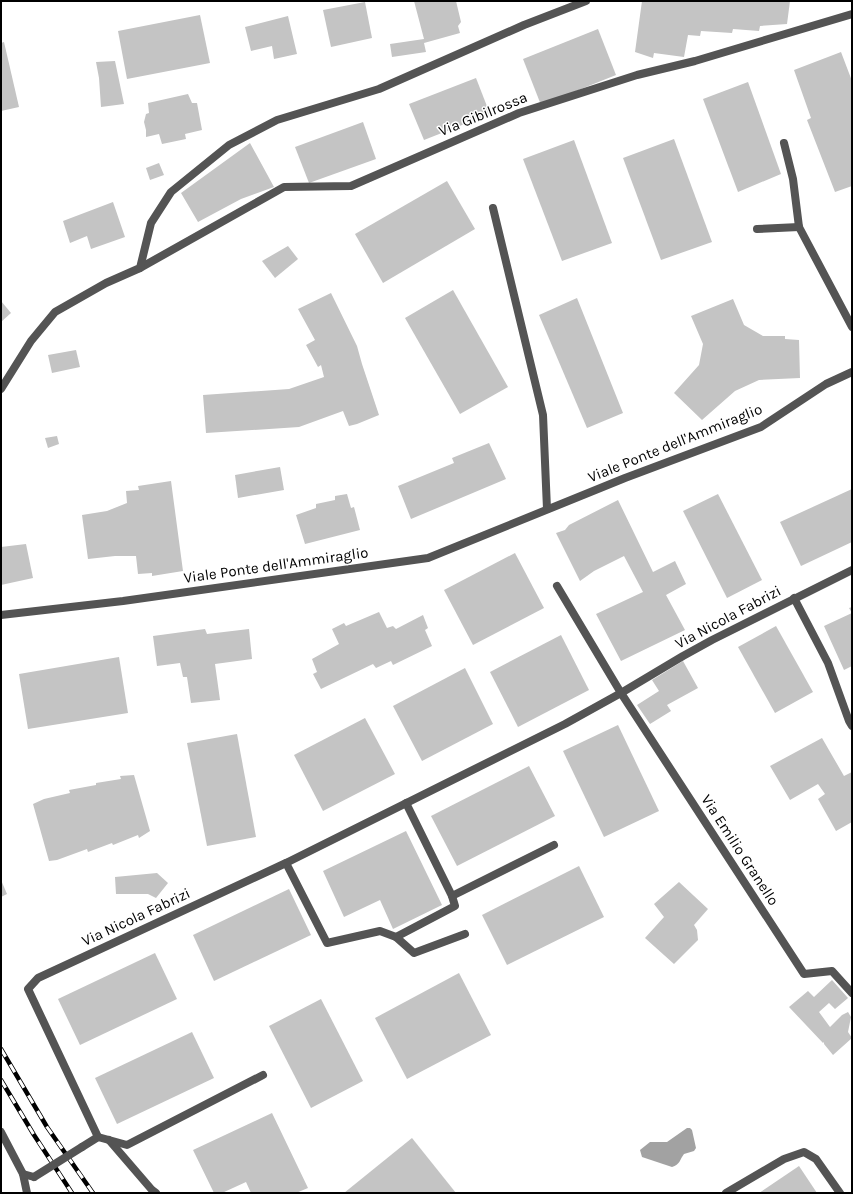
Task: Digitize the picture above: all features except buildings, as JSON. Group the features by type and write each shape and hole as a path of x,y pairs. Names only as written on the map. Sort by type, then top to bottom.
{"street":[{"path":"140,268 151,223 171,192 229,145 277,120 379,89 524,25 586,1"},
{"name":"Via Gibilrossa","path":"1,389 32,341 55,312 106,284 140,268 284,187 351,186 519,113 637,75 695,61 852,14"},
{"path":"784,143 793,179 799,227 852,327"},
{"path":"493,208 543,415 547,509"},
{"path":"757,229 799,227"},
{"name":"Viale Ponte dell'Ammiraglio","path":"1,615 123,601 428,558 624,478 761,428 826,384 852,372"},
{"name":"Via Nicola Fabrizi","path":"98,1137 28,989 38,978 286,863 565,724 621,693 689,652 852,570"},
{"path":"556,586 621,693"},
{"path":"794,598 828,663 848,721 852,726"},
{"name":"Via Emilio Granello","path":"621,693 804,974 832,971 852,993"},
{"path":"396,937 455,906 452,896 406,803"},
{"path":"452,896 554,845"},
{"path":"286,863 328,943 380,931 396,937 414,953 465,934"},
{"path":"23,1174 34,1177 98,1137 127,1145 263,1075"},
{"path":"1,1132 23,1174 27,1193"},
{"path":"110,1140 156,1193"},
{"path":"726,1193 784,1159 804,1152 816,1159 840,1193"}],"shaded area":[{"path":"687,1128 692,1130 696,1148 694,1151 684,1154 677,1165 672,1167 642,1157 640,1150 650,1142 667,1142"}],"railway":[{"path":"1,1049 47,1127 93,1193"},
{"path":"1,1080 34,1135 72,1193"}]}
